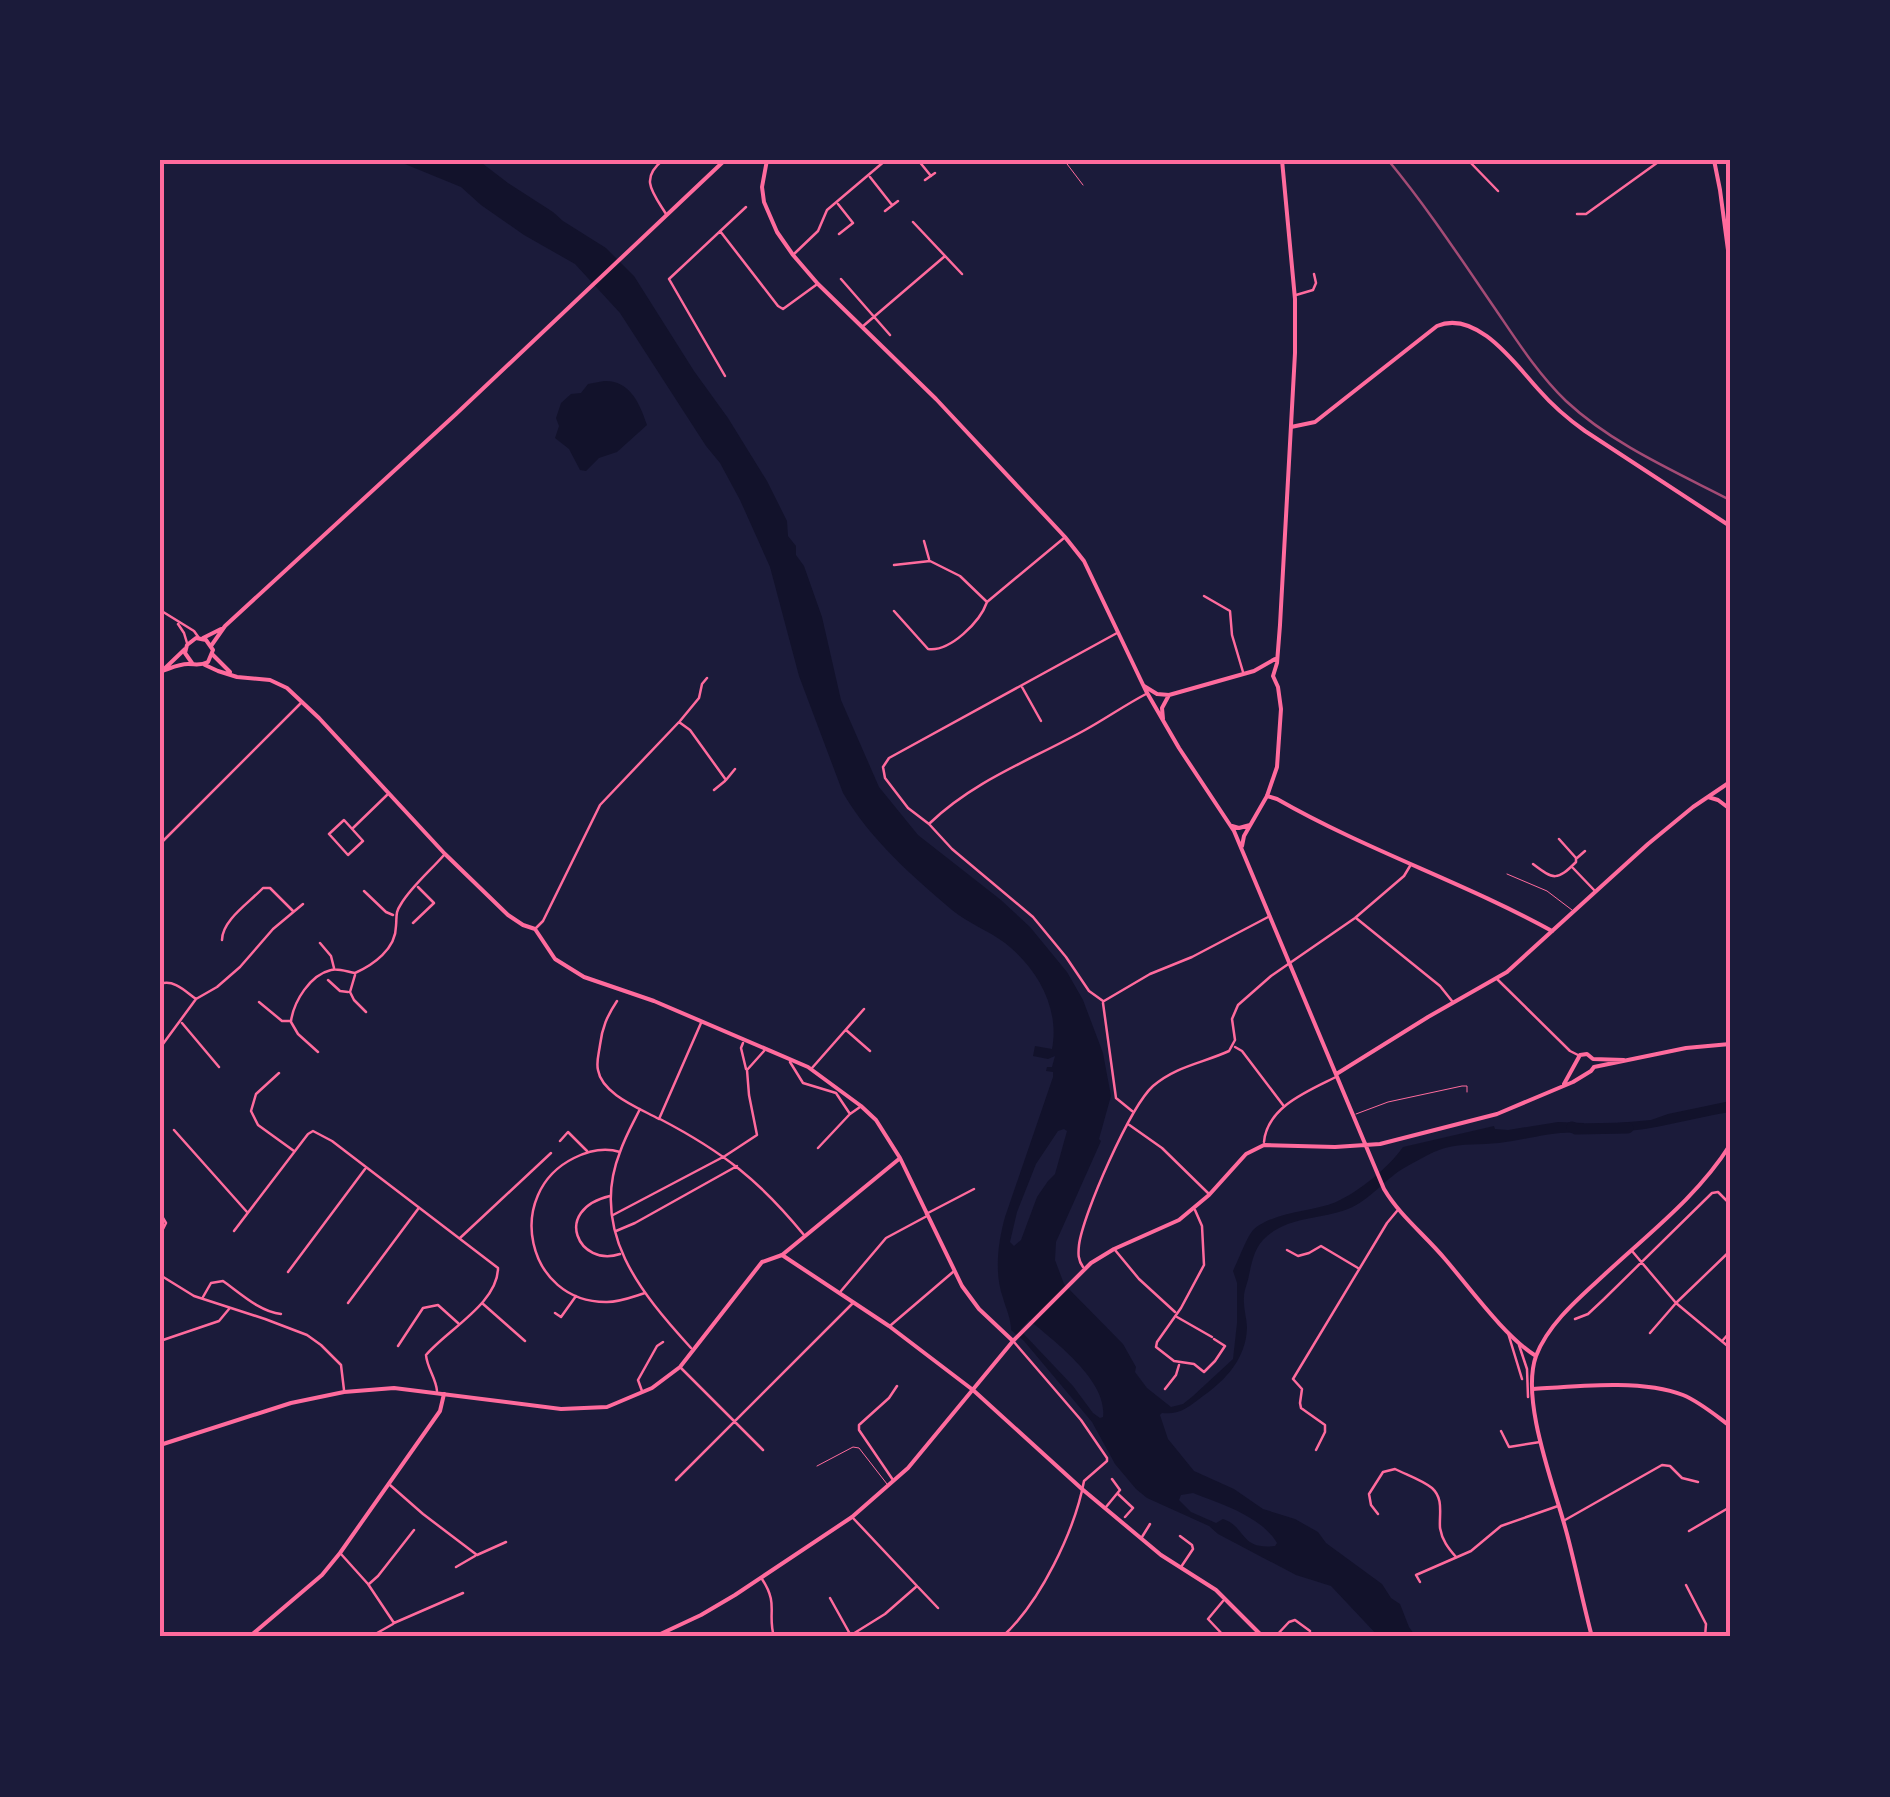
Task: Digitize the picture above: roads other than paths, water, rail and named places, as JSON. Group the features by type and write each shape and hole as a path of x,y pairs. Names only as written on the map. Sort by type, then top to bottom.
{"main road":[{"path":"204,664 225,626 725,160"},
{"path":"767,160 764,202 793,255 861,328 936,399 1084,561 1147,694 1232,826 1384,1189 1398,1210 1444,1256 1508,1332 1536,1356"},
{"path":"1241,851 1267,796 1279,751 1281,709 1273,676 1278,654 1295,296 1282,160"},
{"path":"1714,160 1730,265"},
{"path":"1291,426 1315,422 1437,326 1456,324 1498,344 1575,424 1728,522"},
{"path":"161,672 193,639 225,626"},
{"path":"201,638 212,646"},
{"path":"186,647 186,657 192,663"},
{"path":"212,654 234,676"},
{"path":"1144,686 1157,694 1169,695 1254,671 1270,664 1278,654"},
{"path":"161,672 176,665 204,664 234,676 278,683 302,702 508,916 535,929 563,965 812,1069 861,1106 876,1120 900,1158 954,1272 979,1309 1012,1342"},
{"path":"1254,671 1273,676"},
{"path":"1163,720 1162,708 1169,695"},
{"path":"1337,1075 1519,962 1637,854 1730,782"},
{"path":"1267,796 1552,931"},
{"path":"1708,797 1730,809"},
{"path":"1232,826 1250,825"},
{"path":"654,1637 701,1615 852,1518 894,1482 1012,1342 1084,1269 1114,1249 1194,1209 1246,1154 1264,1145 1380,1144 1482,1118 1586,1074 1594,1067 1686,1048 1730,1044"},
{"path":"1564,1084 1580,1056 1628,1060"},
{"path":"1593,1059 1594,1067"},
{"path":"1575,1064 1586,1074"},
{"path":"1592,1637 1534,1408 1536,1356 1550,1330 1695,1192 1730,1144"},
{"path":"160,1445 291,1402 344,1392 394,1388 574,1410 607,1406 643,1392 680,1367 762,1262 782,1254 900,1158"},
{"path":"782,1254 890,1326 973,1390 1104,1508 1180,1568 1208,1584 1264,1637"},
{"path":"1533,1389 1617,1385 1665,1390 1694,1400 1730,1426"},
{"path":"249,1637 322,1575 340,1553 440,1411 440,1393"}],"street":[{"path":"664,160 653,169 650,182 666,215"},
{"path":"793,255 814,237 827,210 886,160"},
{"path":"918,160 933,175 925,180"},
{"path":"1468,160 1498,191"},
{"path":"1577,214 1586,214 1661,160"},
{"path":"868,176 892,205"},
{"path":"885,211 898,201"},
{"path":"837,202 853,224 839,234"},
{"path":"726,376 669,279 746,208"},
{"path":"913,222 962,274"},
{"path":"720,231 783,309 818,284"},
{"path":"861,328 945,256"},
{"path":"1295,296 1313,290 1314,274"},
{"path":"841,279 890,335"},
{"path":"894,610 928,649 948,645 973,623 987,602 1065,537"},
{"path":"924,542 930,561"},
{"path":"894,565 930,561 960,576 987,602"},
{"path":"1204,596 1230,610 1232,635 1243,674"},
{"path":"160,610 201,638"},
{"path":"173,619 184,632 186,647"},
{"path":"1118,632 884,762 883,771 915,816 929,824 1032,917 1066,957 1088,992 1103,1002 1116,1098 1133,1112"},
{"path":"535,929 600,806 699,698 706,678"},
{"path":"1022,686 1041,721"},
{"path":"929,824 998,773 1086,730 1147,694"},
{"path":"160,844 302,702"},
{"path":"679,722 690,730 726,780"},
{"path":"714,790 735,768"},
{"path":"352,828 390,792"},
{"path":"344,820 352,828 363,841 348,855 329,834 344,820"},
{"path":"1559,839 1576,859"},
{"path":"1533,864 1560,877 1585,850"},
{"path":"318,1052 298,1034 291,1021 298,999 328,971 356,973 386,952 402,900 446,854"},
{"path":"1084,1269 1078,1257 1083,1228 1127,1124 1152,1088 1173,1071 1234,1046 1232,1019 1238,1005 1261,984 1355,918 1404,876 1411,865"},
{"path":"1572,866 1596,892"},
{"path":"413,922 434,902 417,886"},
{"path":"222,940 228,924 263,888 270,888 294,912"},
{"path":"364,890 394,916"},
{"path":"160,1048 196,999 240,967 273,929 303,904"},
{"path":"1103,1002 1150,974 1270,916"},
{"path":"1355,918 1440,986 1452,1002"},
{"path":"320,943 331,956 334,970"},
{"path":"350,992 356,973"},
{"path":"1496,978 1580,1056"},
{"path":"328,980 340,990 350,992 366,1012"},
{"path":"160,984 176,984 196,999"},
{"path":"259,1002 282,1021 291,1021"},
{"path":"617,1002 602,1030 597,1064 604,1084 738,1166 764,1188 804,1236"},
{"path":"812,1069 864,1010"},
{"path":"182,1022 219,1067"},
{"path":"658,1118 701,1022"},
{"path":"845,1030 870,1051"},
{"path":"611,1216 724,1156 758,1133 741,1048 744,1041"},
{"path":"1234,1046 1284,1106"},
{"path":"747,1070 765,1050"},
{"path":"1570,1050 1575,1064"},
{"path":"789,1059 804,1083 836,1093 850,1114"},
{"path":"279,1073 256,1094 251,1110 258,1125 295,1152"},
{"path":"1264,1145 1268,1125 1284,1106 1337,1075"},
{"path":"160,1088 160,1097"},
{"path":"818,1148 861,1106"},
{"path":"640,1109 620,1152 611,1216 622,1254 645,1293 692,1349"},
{"path":"1127,1124 1162,1148 1209,1194"},
{"path":"174,1130 248,1213"},
{"path":"234,1231 308,1134 318,1132 498,1268 496,1283 481,1302 426,1355 440,1393"},
{"path":"560,1141 569,1132 588,1153"},
{"path":"620,1152 588,1153 551,1175 534,1205 533,1249 553,1282 576,1296 613,1302 645,1293"},
{"path":"459,1239 551,1153"},
{"path":"615,1231 738,1166"},
{"path":"288,1272 366,1168"},
{"path":"840,1292 886,1238 974,1189"},
{"path":"1575,1319 1588,1314 1712,1192 1718,1192 1730,1204"},
{"path":"611,1196 594,1200 583,1208 577,1218 577,1232 592,1253 605,1257 622,1254"},
{"path":"348,1303 419,1208"},
{"path":"1114,1249 1139,1280 1176,1315 1225,1346 1204,1372 1194,1364 1180,1364 1156,1347 1157,1342 1176,1315 1204,1265 1202,1226 1194,1209"},
{"path":"1316,1450 1325,1426 1301,1408 1302,1389 1292,1379 1398,1210"},
{"path":"160,1213 166,1222 160,1235"},
{"path":"1287,1250 1298,1256 1321,1246 1360,1269"},
{"path":"1632,1250 1676,1303 1730,1348"},
{"path":"1650,1333 1730,1251"},
{"path":"890,1326 954,1272"},
{"path":"160,1276 202,1298 307,1335 341,1365 344,1392"},
{"path":"202,1298 211,1283 223,1280 263,1308 281,1314"},
{"path":"554,1312 561,1317 576,1296"},
{"path":"481,1302 525,1341"},
{"path":"676,1480 854,1302"},
{"path":"398,1346 427,1306 438,1306 459,1324"},
{"path":"160,1341 219,1322 230,1308"},
{"path":"1508,1332 1522,1379"},
{"path":"1722,1341 1730,1332"},
{"path":"643,1392 638,1380 657,1346 664,1342"},
{"path":"1002,1637 1026,1612 1056,1558 1084,1480 1107,1460 1082,1420 1012,1342"},
{"path":"1518,1342 1527,1368 1528,1397"},
{"path":"1165,1389 1180,1364"},
{"path":"680,1367 764,1450"},
{"path":"894,1482 859,1425 897,1386"},
{"path":"1502,1432 1509,1447 1542,1442"},
{"path":"1564,1521 1662,1465 1674,1468 1682,1478 1698,1482"},
{"path":"1378,1514 1369,1494 1384,1472 1395,1469 1419,1480 1437,1494 1440,1529 1456,1556"},
{"path":"1104,1508 1120,1490 1112,1480"},
{"path":"389,1484 477,1556"},
{"path":"1117,1493 1133,1508 1126,1517"},
{"path":"1420,1582 1416,1575 1480,1545 1501,1526 1559,1506"},
{"path":"1689,1531 1730,1507"},
{"path":"852,1518 938,1608"},
{"path":"1141,1538 1150,1524"},
{"path":"368,1584 414,1530"},
{"path":"1180,1536 1192,1549 1180,1568"},
{"path":"456,1567 506,1542"},
{"path":"340,1553 368,1584 394,1623"},
{"path":"762,1578 773,1602 774,1637"},
{"path":"1686,1584 1706,1624 1705,1637"},
{"path":"830,1598 850,1636 917,1586"},
{"path":"370,1637 463,1594"},
{"path":"1225,1599 1208,1619 1225,1637"},
{"path":"1275,1637 1295,1620 1310,1631"}],"lane":[{"path":"1064,160 1083,185"},
{"path":"1507,874 1547,891 1574,912"},
{"path":"1353,1115 1388,1102 1462,1086 1467,1086 1467,1092"},
{"path":"817,1466 852,1447 858,1448 888,1487"}],"waterway":[{"path":"1572,1127 1628,1128"}],"railway":[{"path":"1388,160 1528,357 1566,401 1623,444 1730,500"}]}
